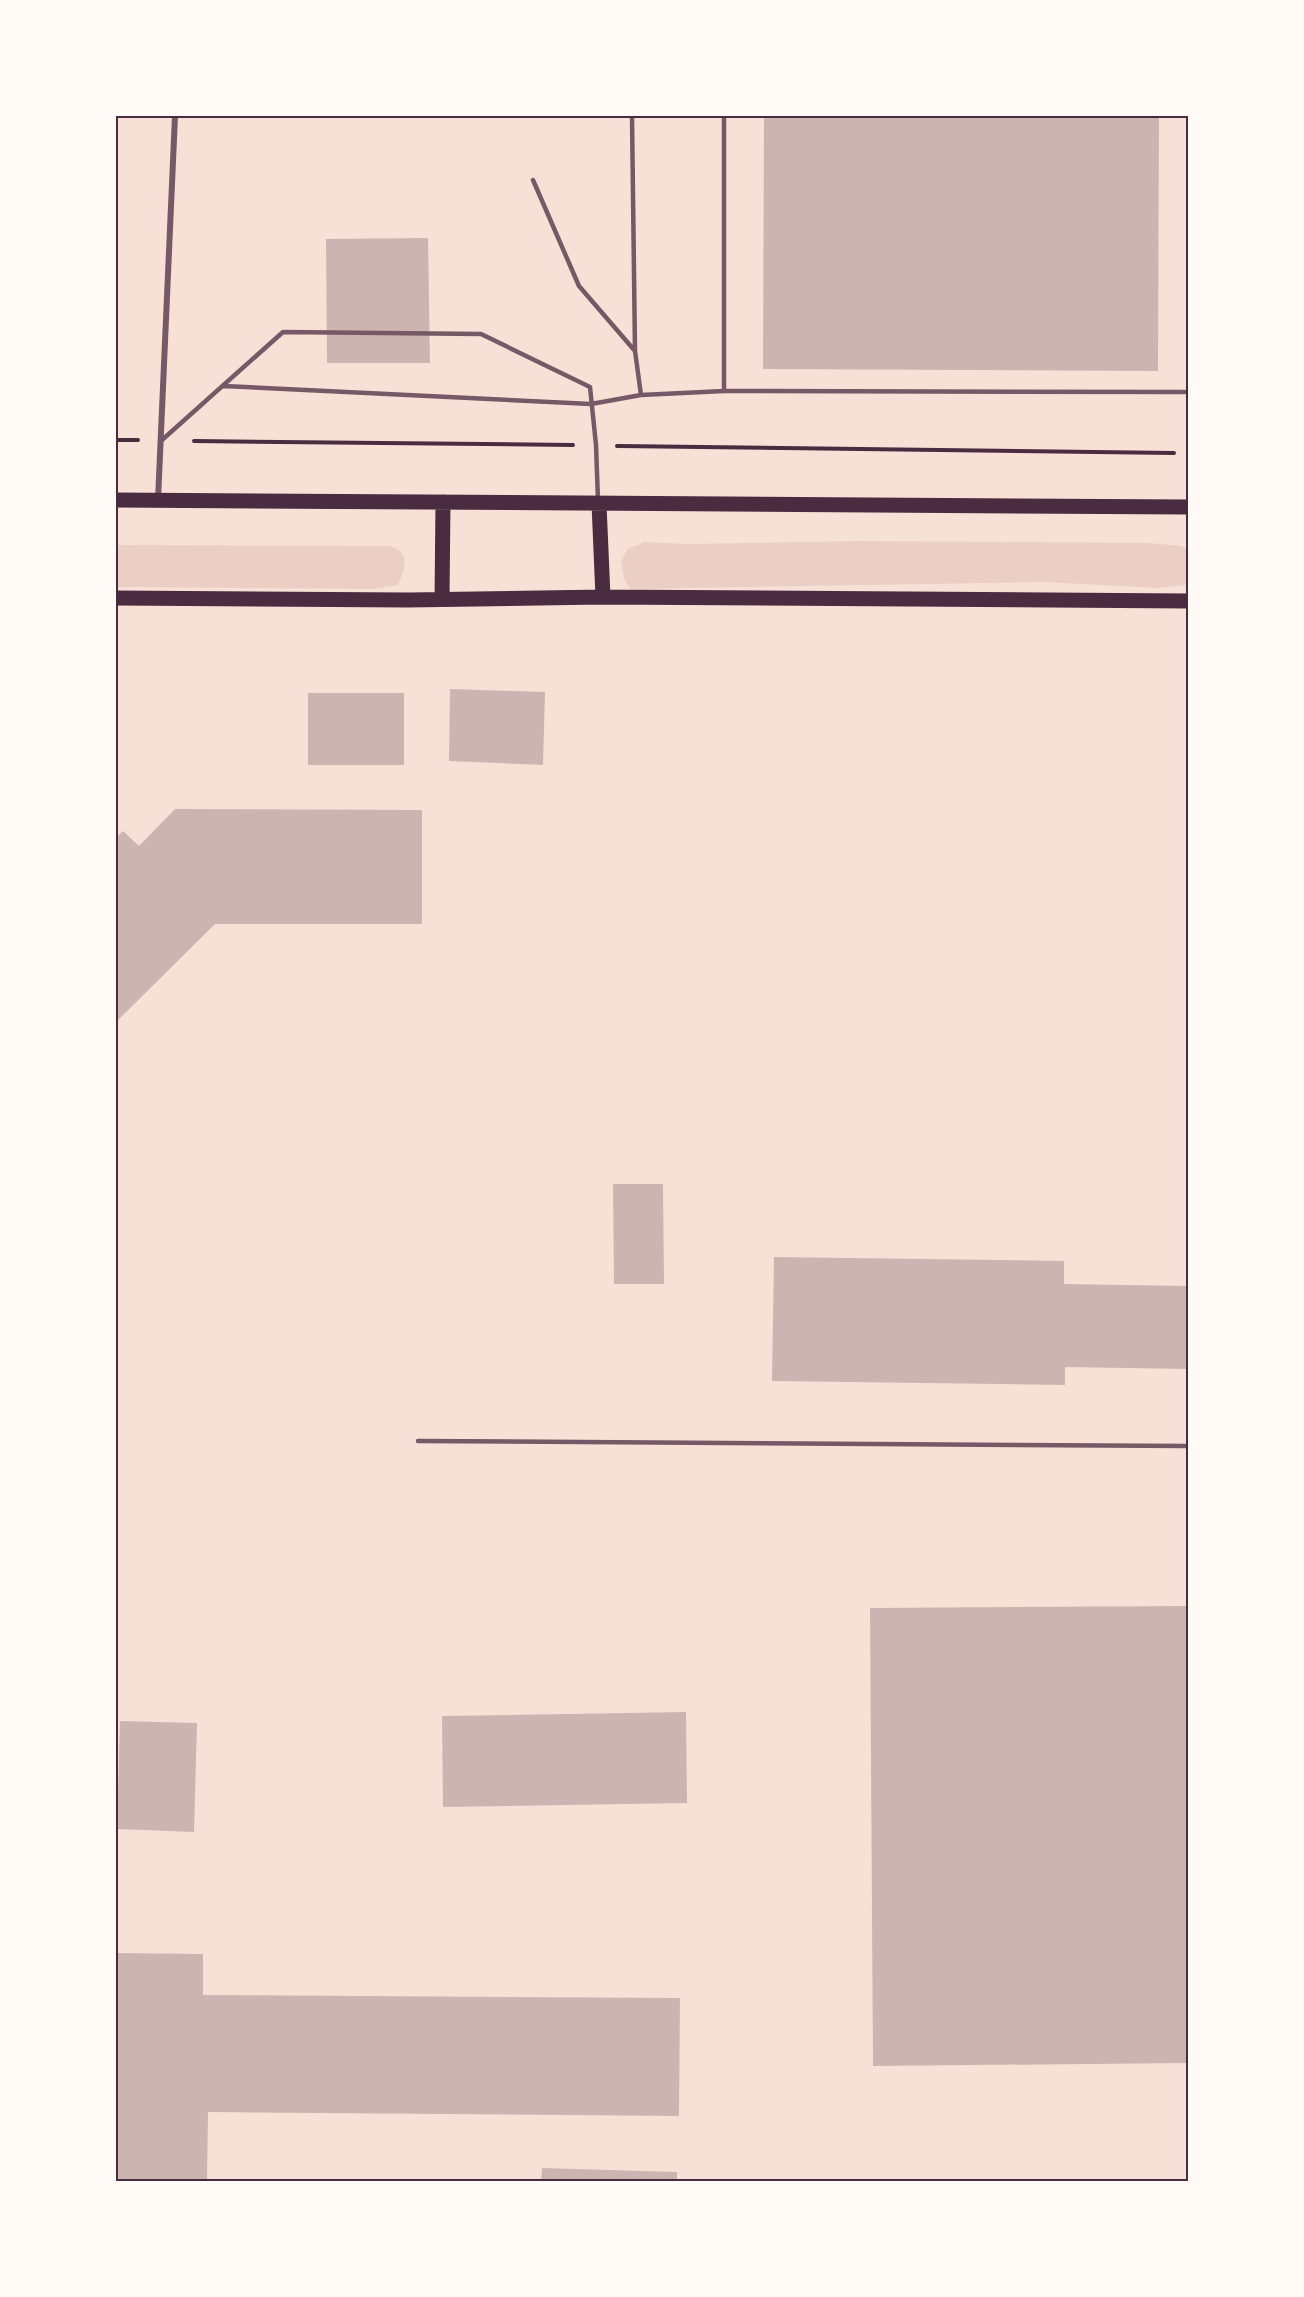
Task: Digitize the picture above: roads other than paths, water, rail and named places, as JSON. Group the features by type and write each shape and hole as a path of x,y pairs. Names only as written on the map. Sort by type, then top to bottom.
{"main road":[{"path":"116,500 1188,507"},
{"path":"442,599 443,502"},
{"path":"598,504 603,597"},
{"path":"116,598 603,597 1188,601"}],"street":[{"path":"158,500 175,116"}],"lane":[{"path":"632,116 635,351 641,395"},
{"path":"724,116 724,391"},
{"path":"533,180 579,286 635,351"},
{"path":"162,440 283,332 481,334 590,387 596,445 598,504"},
{"path":"224,386 591,404 641,395 724,391 1188,392"},
{"path":"418,1441 1188,1446"}]}
